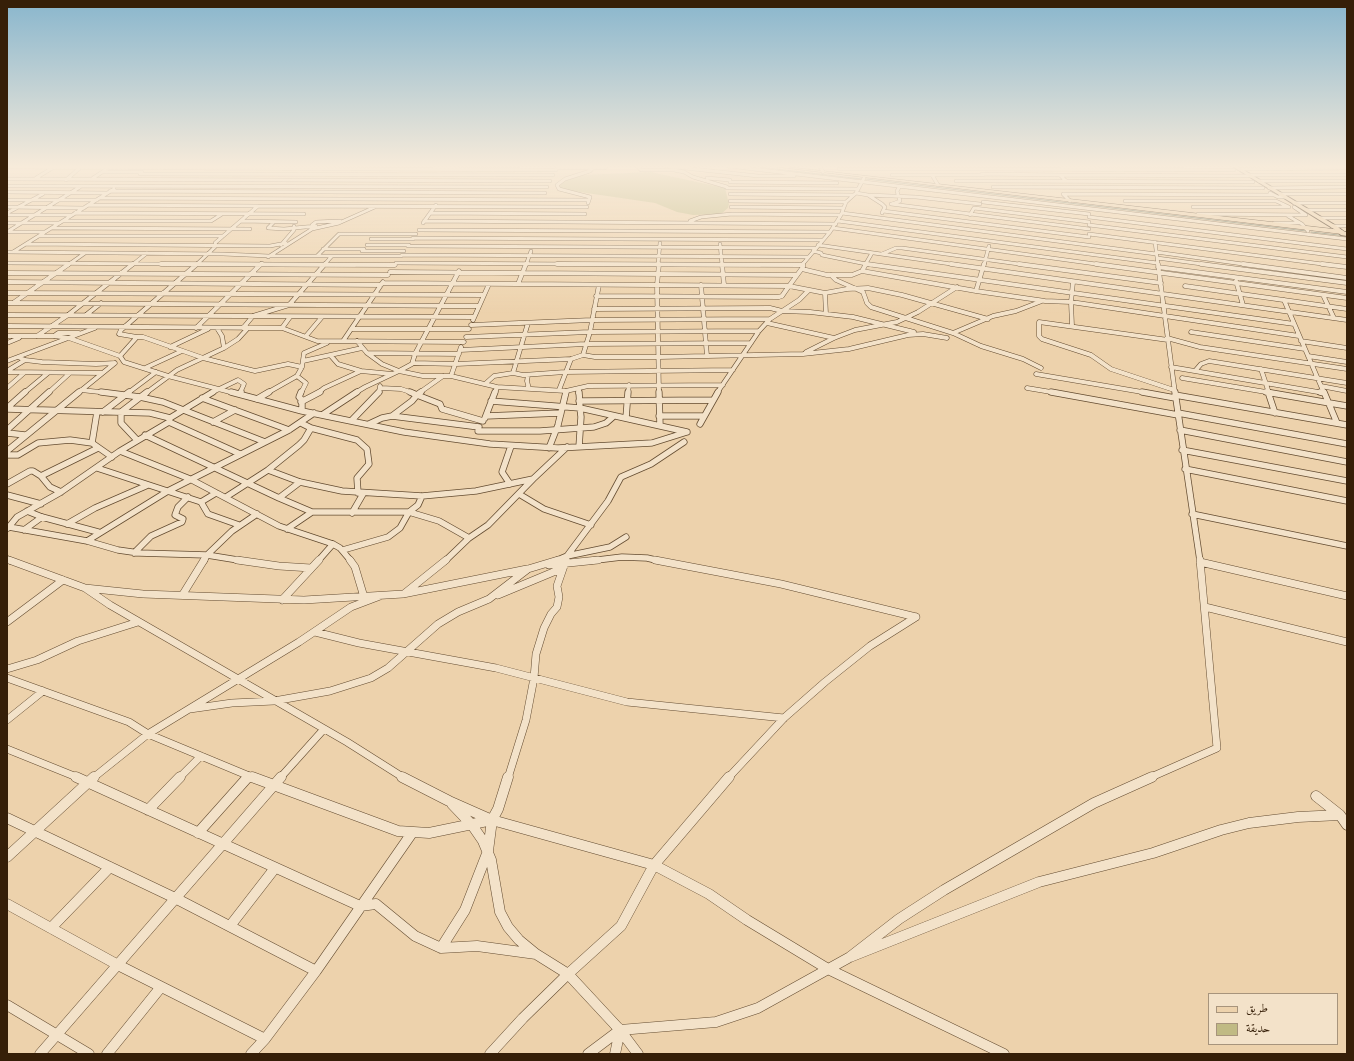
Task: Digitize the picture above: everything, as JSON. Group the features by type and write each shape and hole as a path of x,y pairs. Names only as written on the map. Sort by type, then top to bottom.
{"highway":[{"path":"1316,216 1342,232"},
{"path":"1328,231 1342,232"}],"main road":[{"path":"1188,216 1342,232"},
{"path":"1320,230 1328,231"}],"street":[{"path":"7,232 33,216"},
{"path":"7,256 72,216"},
{"path":"106,221 114,216"},
{"path":"78,253 135,216"},
{"path":"153,221 162,216"},
{"path":"37,336 68,315 110,283 146,254 164,236 192,216"},
{"path":"63,221 211,221 220,216"},
{"path":"247,216 223,236 208,254 123,328 119,334 143,337 203,358 255,371 288,364 302,367"},
{"path":"260,221 266,216"},
{"path":"280,245 294,230 296,222 302,216"},
{"path":"196,328 269,256 312,229 332,226 357,216"},
{"path":"343,341 395,264 409,246 428,216"},
{"path":"479,222 483,216"},
{"path":"534,222 536,216"},
{"path":"584,222 585,216"},
{"path":"718,216 724,285"},
{"path":"687,223 701,217 721,216"},
{"path":"764,216 765,223"},
{"path":"799,216 801,223"},
{"path":"596,296 781,297 808,257 830,232 840,216"},
{"path":"855,216 1088,245 1235,277 1347,292"},
{"path":"909,222 915,216"},
{"path":"920,216 1030,229 1089,233"},
{"path":"975,216 1031,222 1089,233 1138,240 1347,267"},
{"path":"1044,216 1136,231 1347,257"},
{"path":"1084,216 1347,249 1342,232"},
{"path":"1088,273 1089,216"},
{"path":"1150,216 1310,234 1342,232 1347,226"},
{"path":"1241,216 1245,221 1300,223"},
{"path":"1288,216 1300,223 1310,234 1326,264"},
{"path":"976,291 997,218"},
{"path":"1320,218 1347,218"},
{"path":"1179,219 1182,246"},
{"path":"79,228 90,221"},
{"path":"240,221 296,222 309,226 316,222 345,221"},
{"path":"424,221 661,223 837,222 1088,254 1237,268 1347,283"},
{"path":"274,222 268,228 332,226"},
{"path":"414,363 415,354 485,222"},
{"path":"518,284 542,222"},
{"path":"587,284 601,222"},
{"path":"1028,238 1031,222"},
{"path":"7,223 59,223"},
{"path":"660,426 657,285 661,223"},
{"path":"776,223 783,256"},
{"path":"976,231 978,223"},
{"path":"921,250 931,225"},
{"path":"1235,226 1246,254"},
{"path":"52,228 250,229"},
{"path":"77,236 89,228"},
{"path":"833,228 1088,263 1157,261 1229,262 1347,278"},
{"path":"419,230 830,232"},
{"path":"1136,231 1138,240"},
{"path":"7,232 46,232"},
{"path":"682,232 682,239"},
{"path":"1342,232 1347,239"},
{"path":"317,256 339,234 536,239 823,240"},
{"path":"358,256 375,234"},
{"path":"40,236 223,236"},
{"path":"120,245 132,236"},
{"path":"195,236 215,244"},
{"path":"371,239 414,237"},
{"path":"26,244 280,245 295,239"},
{"path":"850,957 899,919 944,890 1094,803 1217,748 1200,562 1182,450 1164,316 1163,294 1155,242"},
{"path":"130,254 142,245"},
{"path":"367,245 815,248 881,254 1347,320"},
{"path":"815,248 822,255 866,263 1294,324"},
{"path":"881,254 898,248 921,250 1161,283"},
{"path":"323,249 363,250 402,254"},
{"path":"1226,251 1229,262 1244,275 1254,280"},
{"path":"7,252 269,256 358,256 402,254 808,257"},
{"path":"862,271 872,253"},
{"path":"7,307 85,254"},
{"path":"243,328 253,316 289,305 332,256"},
{"path":"1265,256 1270,268"},
{"path":"1157,261 1236,283 1347,298"},
{"path":"1303,272 1309,262"},
{"path":"7,263 260,265 592,264 802,267 831,275 852,275 862,271 976,291 1045,301 1071,302 1248,329 1347,348"},
{"path":"106,273 117,264"},
{"path":"1045,278 1046,267"},
{"path":"7,272 186,274 522,273 796,275"},
{"path":"1079,272 1079,283"},
{"path":"215,283 225,274"},
{"path":"291,274 292,278 298,284"},
{"path":"1314,274 1316,279"},
{"path":"831,275 840,282 857,288 883,291 988,318"},
{"path":"1235,277 1243,305"},
{"path":"1305,277 1314,294"},
{"path":"7,282 724,285 789,286 808,291 825,293 857,288 863,292 868,305 881,311 953,333 981,346 1023,359 1041,368"},
{"path":"1072,326 1071,302 1073,282"},
{"path":"451,376 459,352 489,284"},
{"path":"583,355 590,332 599,284"},
{"path":"701,285 707,356"},
{"path":"1185,286 1347,309"},
{"path":"803,354 834,338 864,328 883,325 906,318 957,287"},
{"path":"700,424 713,400 744,356 759,331 768,321 799,300 808,291"},
{"path":"7,293 484,295"},
{"path":"120,304 132,293"},
{"path":"825,293 826,314"},
{"path":"1323,295 1334,318"},
{"path":"1284,300 1337,423"},
{"path":"953,333 988,318 1045,301"},
{"path":"7,303 479,306"},
{"path":"86,315 101,303"},
{"path":"1251,306 1256,319"},
{"path":"594,309 770,308 782,311 853,317 923,334 947,338"},
{"path":"7,315 474,317"},
{"path":"282,328 290,317"},
{"path":"306,336 322,317"},
{"path":"351,329 428,329 592,320 704,319 768,321 834,338"},
{"path":"1175,394 1111,369 1091,355 1053,344 1039,336 1040,321 1168,339 1200,347 1347,369"},
{"path":"513,373 528,323"},
{"path":"1216,324 1220,337"},
{"path":"7,326 282,328 317,341 422,341 524,334 590,332 759,331"},
{"path":"8,359 18,357 98,327"},
{"path":"170,347 209,328"},
{"path":"217,328 222,336 224,348"},
{"path":"121,412 177,370 224,348 238,339 248,328"},
{"path":"393,341 401,329"},
{"path":"1248,329 1261,356"},
{"path":"54,336 60,332 82,333"},
{"path":"1191,332 1305,349"},
{"path":"322,415 365,387 414,363 456,364 571,359 583,355 595,357 659,357 803,354 849,349 903,335 923,334"},
{"path":"7,336 54,336 69,338 120,356 124,362"},
{"path":"7,343 22,336"},
{"path":"120,356 137,337"},
{"path":"257,399 297,376 302,367 304,353 333,341"},
{"path":"356,341 367,353 382,364 399,371 419,375 451,376 497,387 566,391 588,386 723,385"},
{"path":"367,353 415,354 586,344 752,343"},
{"path":"303,361 362,348"},
{"path":"145,368 182,351"},
{"path":"331,356 338,364 361,371 394,374"},
{"path":"1308,356 1347,362"},
{"path":"18,357 25,360 96,364 124,362 168,376 314,414 352,420 404,432 511,446 549,448 652,443 687,432 580,408 491,401"},
{"path":"559,390 571,359"},
{"path":"7,372 25,360"},
{"path":"1195,372 1201,364 1209,361 1347,383"},
{"path":"7,451 55,410 115,363"},
{"path":"1171,367 1324,393"},
{"path":"1262,369 1275,413"},
{"path":"485,384 494,376 513,373 528,375 565,372 733,370"},
{"path":"302,402 319,393 324,388 361,371"},
{"path":"7,372 102,373"},
{"path":"92,442 100,412 156,372"},
{"path":"7,388 24,373"},
{"path":"7,408 48,373"},
{"path":"7,432 70,373"},
{"path":"1036,374 1175,394 1347,425"},
{"path":"528,375 527,381 529,389"},
{"path":"297,376 306,383 299,397 302,402 302,411"},
{"path":"392,416 408,404 417,394 443,376"},
{"path":"1182,378 1347,406"},
{"path":"8,528 18,517 62,492 120,451 202,398 235,381 241,380 244,384 240,394"},
{"path":"352,420 379,393 381,388 379,380"},
{"path":"626,418 629,385"},
{"path":"1321,386 1347,391"},
{"path":"469,440 479,429 497,387"},
{"path":"381,388 401,389 417,394 440,404 442,409 473,419 538,413 561,413"},
{"path":"1027,388 1347,444"},
{"path":"579,389 579,447"},
{"path":"81,390 140,397 163,402 265,442"},
{"path":"549,448 556,430 566,391"},
{"path":"202,398 289,430"},
{"path":"579,401 713,400"},
{"path":"7,408 150,413 170,420 240,454"},
{"path":"213,422 234,410"},
{"path":"121,412 121,423 137,440"},
{"path":"87,541 98,532 168,490 289,430 314,414"},
{"path":"369,424 382,418 392,416 433,420 479,429 556,430 601,426 614,416"},
{"path":"659,416 704,416"},
{"path":"301,423 311,428 357,440 367,449 369,464 358,478 360,494 352,513"},
{"path":"226,497 268,470 300,445 311,428"},
{"path":"1180,430 1347,462"},
{"path":"7,432 25,435"},
{"path":"145,435 247,484 312,512 409,512 439,521 469,538"},
{"path":"7,455 18,455 38,443 70,440 92,442 112,457"},
{"path":"441,948 465,910 488,851 492,820 498,809 526,720 534,678 536,654 544,628 551,614 557,607 559,597 557,586 564,563 608,501 621,477 651,464 684,442"},
{"path":"510,484 502,472 511,446"},
{"path":"403,594 440,565 469,538 492,522 533,479 567,447"},
{"path":"41,476 98,448"},
{"path":"1182,450 1347,481"},
{"path":"120,451 190,479 287,529 333,544 343,550 355,567 364,597"},
{"path":"97,468 201,502 208,514 239,525"},
{"path":"1185,469 1347,501"},
{"path":"268,470 300,482 360,494 385,493 422,496 476,491 533,479"},
{"path":"7,484 30,471 33,471 41,476 50,487 62,492"},
{"path":"279,498 300,482"},
{"path":"68,524 95,508 148,484"},
{"path":"201,502 216,493"},
{"path":"519,494 540,507 591,525"},
{"path":"7,495 41,504"},
{"path":"343,550 388,537 400,528 409,512 418,505 422,496"},
{"path":"134,553 150,536 182,522 183,519 175,515 178,507 188,497"},
{"path":"27,511 42,517 98,532"},
{"path":"287,529 312,512"},
{"path":"183,594 206,555 239,525 257,514"},
{"path":"1192,514 1347,546"},
{"path":"24,530 42,517"},
{"path":"8,528 87,541 134,553 206,555 279,566 311,568"},
{"path":"579,562 610,547 626,537"},
{"path":"282,600 333,544"},
{"path":"190,709 232,703 274,701 352,685 371,678 388,668 438,624 458,612 489,599 564,563 610,547"},
{"path":"7,559 85,588 142,594 183,594 282,600 403,594 541,566 635,557 665,560 828,595 916,617 870,646 825,682 784,718 716,791 654,865 621,926 568,974 523,1018 490,1054"},
{"path":"1200,562 1347,596"},
{"path":"489,599 528,569"},
{"path":"7,622 63,580"},
{"path":"85,588 138,622 324,729 400,776 449,801 492,820 654,865 709,894 746,920 828,969 1004,1054"},
{"path":"7,858 88,782 148,734 236,679 316,632 351,607 380,596"},
{"path":"1205,607 1347,642"},
{"path":"7,669 37,660 78,642 138,622"},
{"path":"316,632 359,643 489,666 627,702 784,718"},
{"path":"7,678 129,722 148,734 272,786 398,831 412,834 449,830 492,820"},
{"path":"7,720 43,691"},
{"path":"40,1054 272,786 324,729"},
{"path":"7,749 88,782 360,906 376,904 415,936 441,948 477,946 536,954"},
{"path":"148,810 201,756"},
{"path":"198,833 249,776"},
{"path":"1316,796 1340,816 1347,825"},
{"path":"449,801 472,824 488,851 491,860 500,912 508,927 519,940 536,954 568,974 620,1030 638,1054"},
{"path":"588,1054 620,1030 716,1022 758,1008 850,957 1010,892 1046,880 1154,853 1221,830 1250,823 1298,817 1340,816"},
{"path":"7,818 175,898 316,971"},
{"path":"251,1054 265,1039 316,971 360,906 412,834"},
{"path":"51,928 110,867"},
{"path":"230,926 275,868"},
{"path":"7,904 118,965 265,1039"},
{"path":"107,1054 161,987"},
{"path":"7,1005 56,1036 89,1054"},
{"path":"615,1054 620,1030"}],"waterway":[{"path":"1175,216 1306,231"},
{"path":"1311,232 1347,236"}]}
